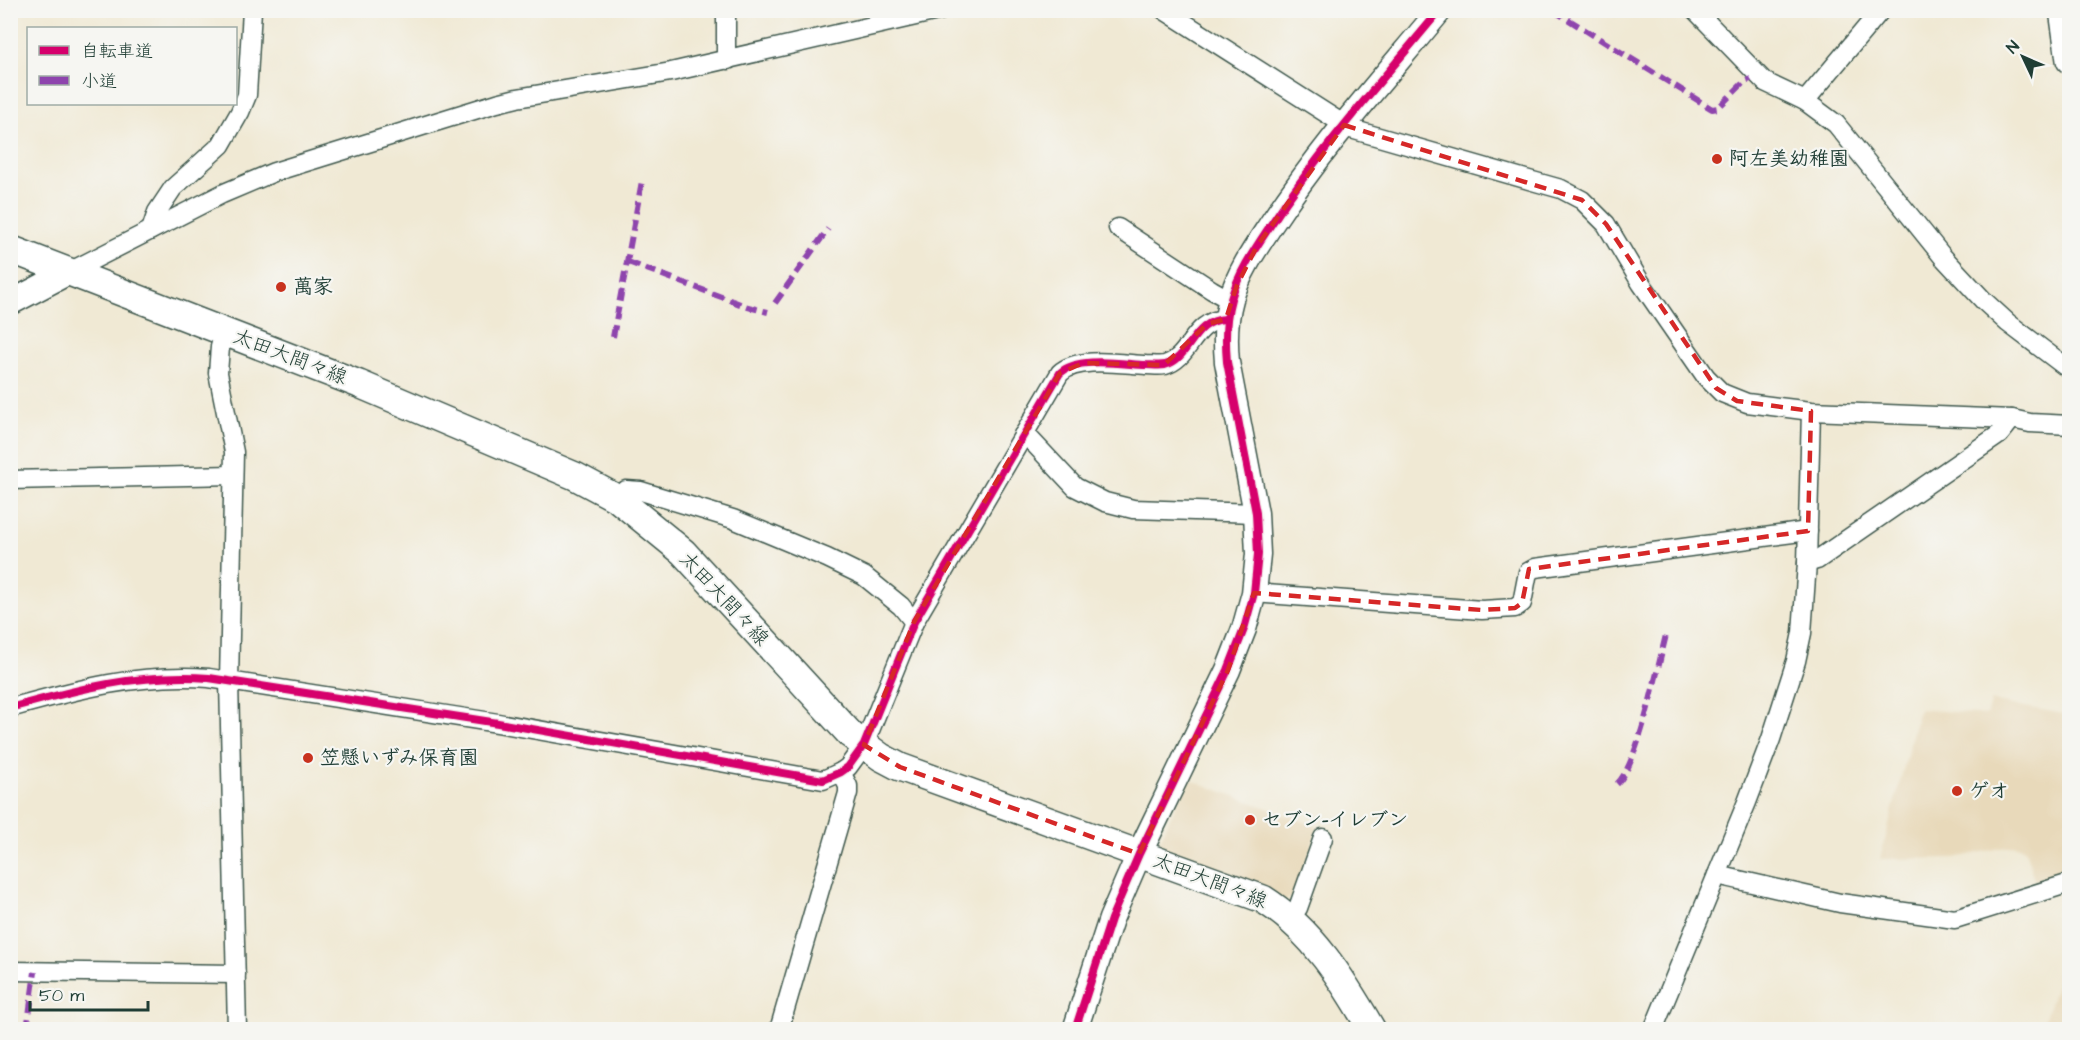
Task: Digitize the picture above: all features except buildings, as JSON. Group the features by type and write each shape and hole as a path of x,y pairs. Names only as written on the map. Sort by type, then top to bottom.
{"main road":[{"path":"2063,10 2070,60"},
{"name":"太田大間々線","path":"10,249 359,384 565,471 618,499 683,552 851,735 864,745 900,767 1263,899 1305,932 1324,956 1372,1029"}],"street":[{"path":"152,230 157,212 173,188 221,145 240,112 247,95 252,10"},
{"path":"726,10 728,60"},
{"path":"10,303 228,191 274,172 517,98 671,72 942,10"},
{"path":"1164,10 1344,125 1364,134 1561,189 1582,200 1606,224 1641,282 1716,388 1737,401 1811,411 2012,419 2031,423 2070,425"},
{"path":"1075,1029 1108,927 1139,854 1228,670 1254,593 1258,554 1256,513 1227,362 1225,340 1229,308 1251,257 1291,194 1344,125 1440,10"},
{"path":"1695,10 1765,82 1805,101 1836,124 1936,248 1984,301 2070,370"},
{"path":"1805,101 1881,10"},
{"path":"1118,228 1221,295 1229,308"},
{"path":"10,708 93,686 146,678 191,677 498,723 823,780 841,772 855,759 864,745 914,622 1055,381 1066,368 1083,363 1164,365 1177,357 1207,324 1217,320 1229,308"},
{"path":"225,331 220,347 218,373 234,452 229,681 237,1029"},
{"path":"1653,1029 1768,748 1796,661 1802,633 1807,563 1811,411"},
{"path":"1807,563 1817,560 2000,434 2012,419"},
{"path":"1023,435 1030,439 1075,487 1105,502 1133,509 1256,513"},
{"path":"10,480 233,475"},
{"path":"618,499 626,490 641,491 733,519 775,535 864,576 901,606 914,622"},
{"path":"1254,593 1482,610 1515,608 1522,603 1528,572 1535,568 1808,531"},
{"path":"779,1029 848,793 848,786 841,772"},
{"path":"1290,918 1298,908 1323,838"},
{"path":"1717,875 1840,903 1955,919 2070,883"},
{"path":"10,970 236,974"}],"highlighted area":[{"path":"1344,125 1582,200 1606,224 1716,388 1737,401 1811,411 1808,531 1529,569 1522,603 1515,608 1482,610 1254,593 1228,670 1139,854 900,767 864,745 914,622 1060,373 1083,363 1164,365 1207,324 1226,319 1237,285 1257,246"}],"shaded area":[{"path":"1991,701 2069,715 2069,874 2036,886 2025,849 2014,845 1955,858 1880,859 1919,709 1986,715"},
{"path":"1188,779 1318,827 1293,897 1283,901 1162,852 1158,844"},
{"path":"2069,951 2069,1029 2041,1029"}],"marked path":[{"path":"1553,10 1712,109 1718,108 1745,81 1751,79"},
{"path":"613,337 642,181"},
{"path":"775,303 828,229"},
{"path":"628,262 748,307 768,312"},
{"path":"1617,784 1625,773 1640,737 1666,635"},
{"path":"27,1030 35,972"}],"cycle path":[{"path":"1075,1030 1111,919 1139,854 1228,670 1244,629 1254,593 1258,554 1256,513 1226,354 1227,322 1234,289 1255,250 1291,195 1353,114 1440,10"},
{"path":"10,708 84,689 133,680 209,678 498,723 823,780 848,767 864,745 914,622 1060,373 1078,364 1089,363 1165,365 1181,355 1206,326 1226,319"}],"place":[{"name":"阿左美幼稚園","path":"1717,159"},
{"name":"萬家","path":"281,287"},
{"name":"笠懸いずみ保育園","path":"308,758"},
{"name":"ゲオ","path":"1957,791"},
{"name":"セブン-イレブン","path":"1250,820"}]}
